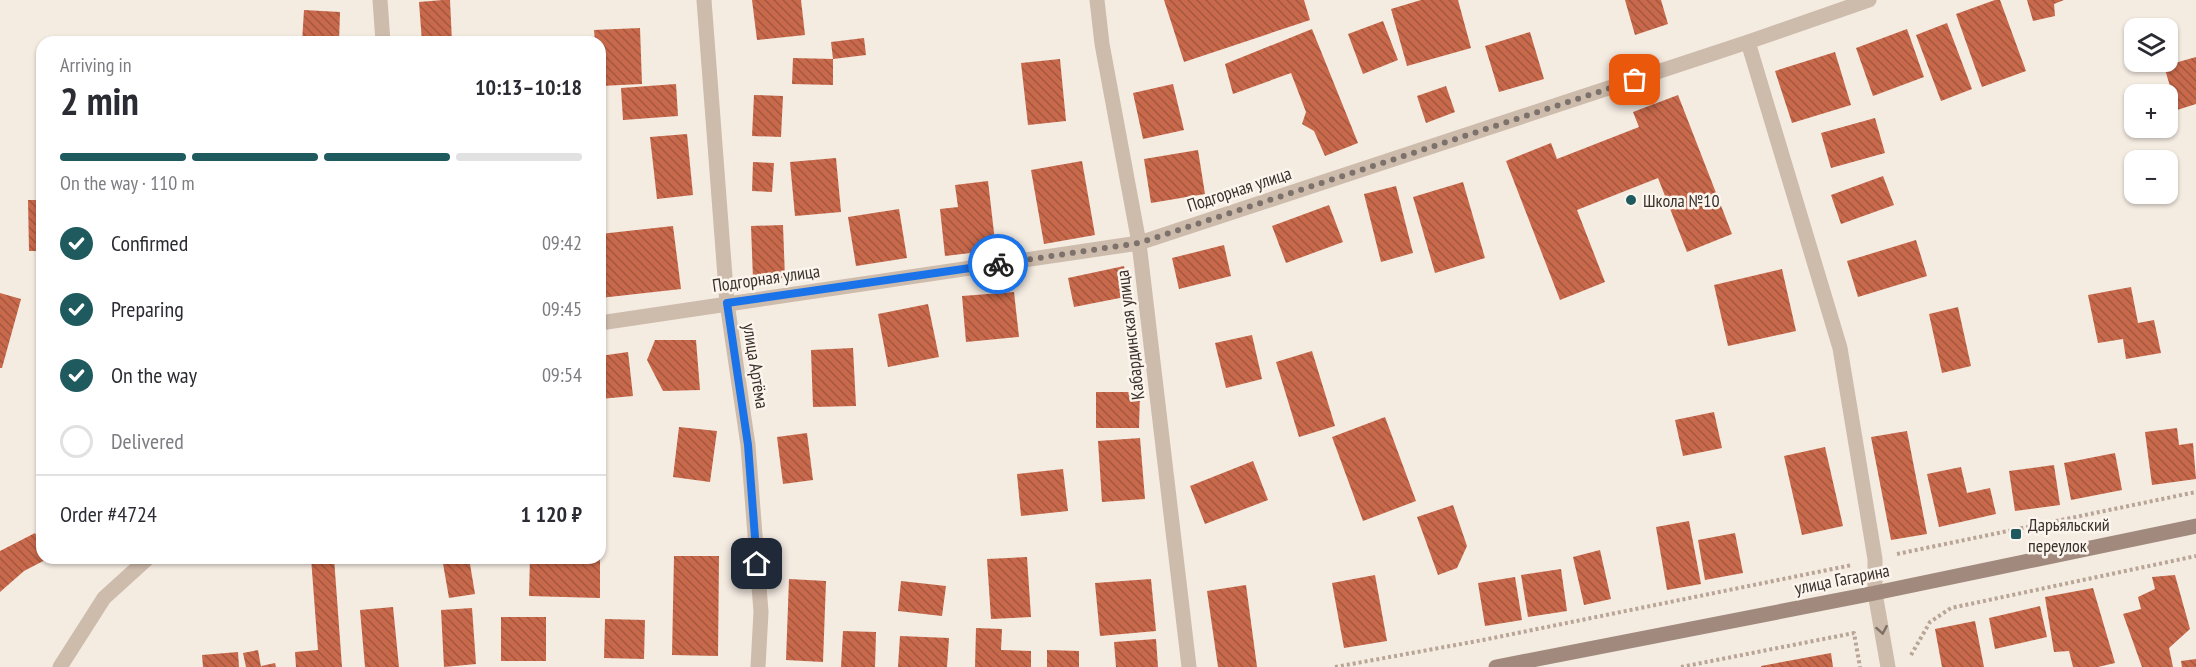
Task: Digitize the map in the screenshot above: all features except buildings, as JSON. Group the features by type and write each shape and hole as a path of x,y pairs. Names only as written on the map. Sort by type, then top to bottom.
{"street":[{"path":"380,0 383,36"},
{"name":"улица Артёма","path":"704,0 727,303 748,445 761,612 758,667"},
{"name":"Кабардинская улица","path":"1098,0 1102,44 1139,243 1189,667"},
{"name":"Подгорная улица","path":"606,322 1139,243 1869,0"},
{"path":"1748,42 1840,348 1875,559 1875,593 1888,667"},
{"name":"улица Гагарина","path":"1496,667 1875,593 2196,526"},
{"path":"60,667 104,598 141,564"}],"path":[{"path":"1335,667 1483,640 2196,492"},
{"path":"1911,660 1911,653 1930,622 1951,608 2196,556"},
{"path":"1681,667 1854,633 1860,667"}],"way so far":[{"path":"998,264 1139,243 1635,80"}],"place":[{"name":"Школа №10","path":"1631,200"},
{"name":"Дарьяльский переулок","path":"2016,534"}],"route":[{"path":"757,564 748,445 727,303 998,264"}]}
